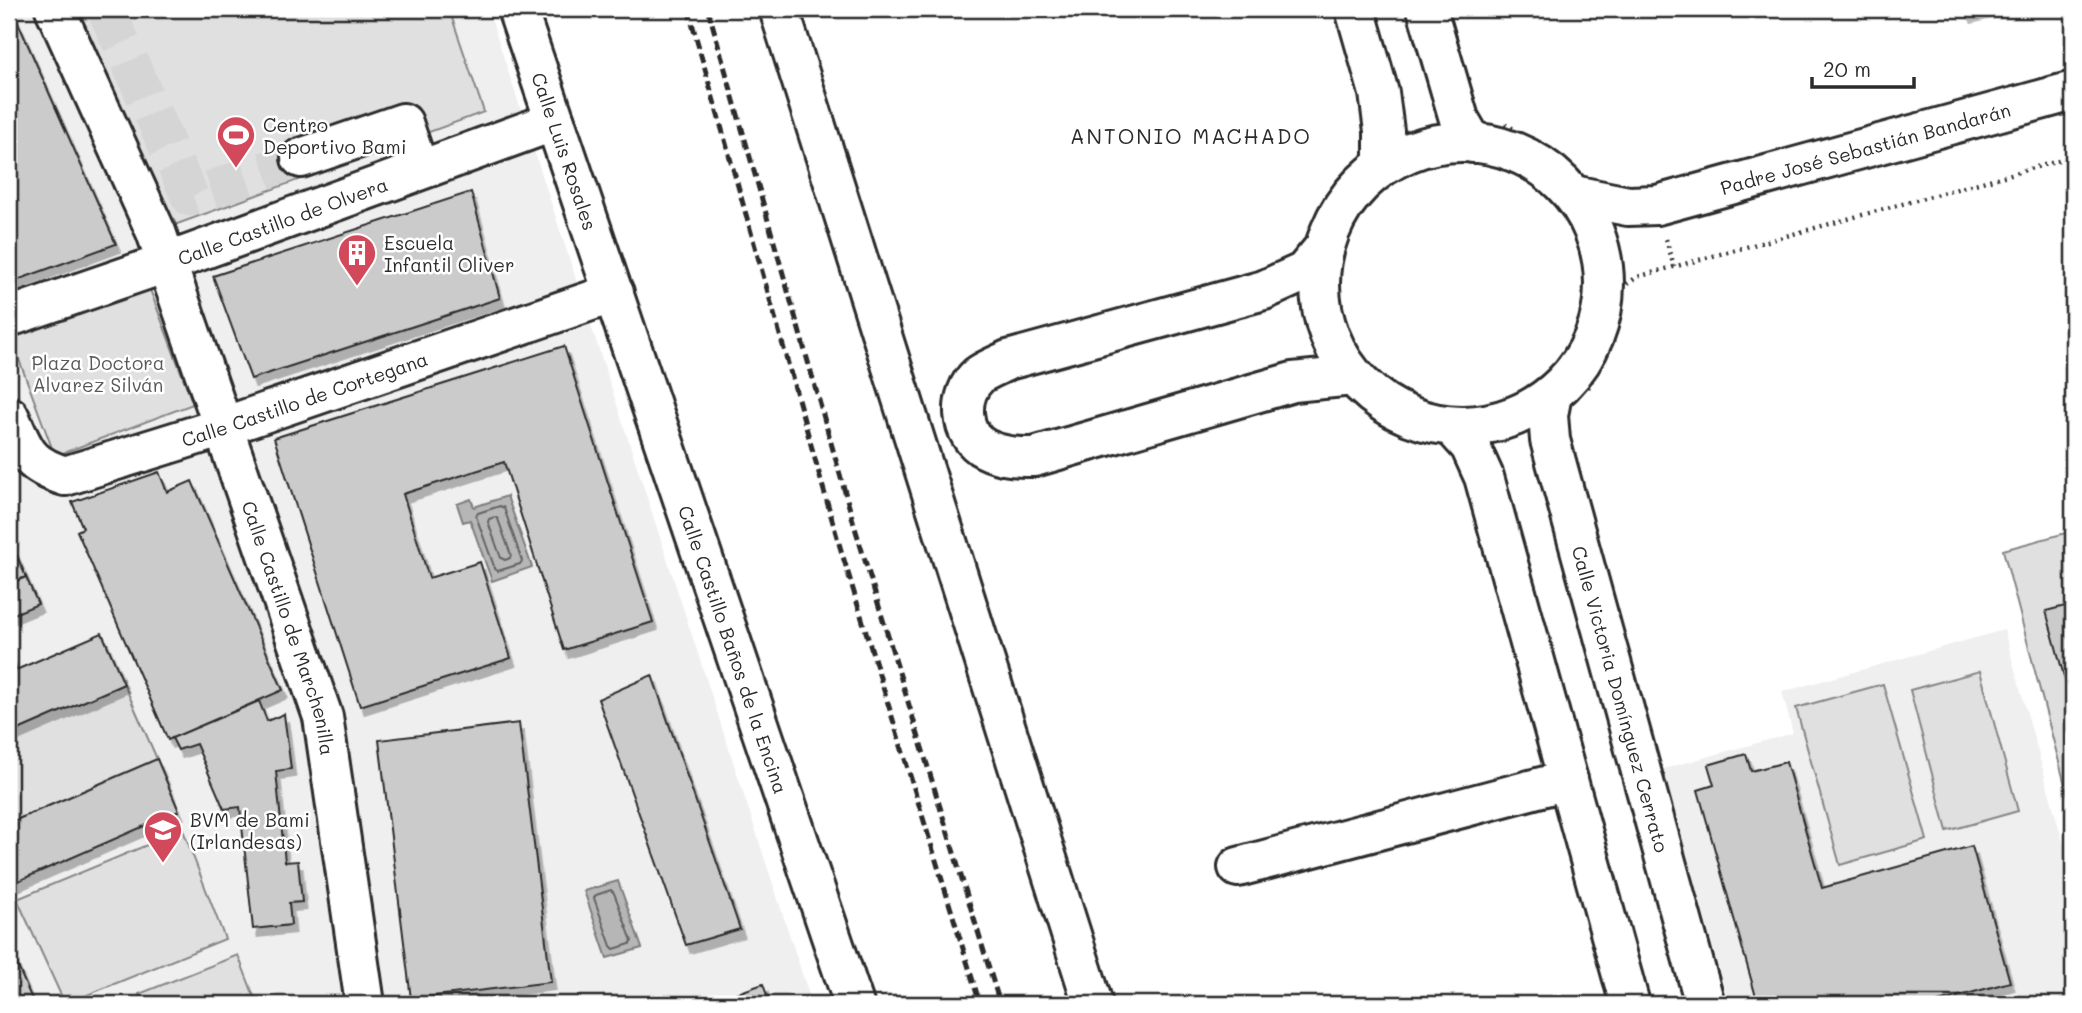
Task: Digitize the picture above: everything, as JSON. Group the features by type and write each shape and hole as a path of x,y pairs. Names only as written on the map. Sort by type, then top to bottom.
{"street":[{"name":"Calle Castillo de Marchenilla","path":"55,9 156,232 323,717 365,1004"},
{"name":"Calle Luis Rosales","path":"517,9 614,293"},
{"path":"779,9 1093,1004"},
{"path":"1355,9 1379,93 1384,131 1384,165"},
{"path":"1427,9 1458,120 1487,132 1511,151 1572,182 1595,234 1604,279 1602,311 1592,342 1575,370 1552,394 1515,416 1495,423 1452,426 1424,422 1397,411 1374,396 1353,376 1334,348 1322,316 1319,283 1324,249 1336,216 1343,206 1357,188 1384,165 1427,146 1487,132"},
{"name":"Padre José Sebastián Bandarán","path":"1604,279 1613,249 1636,219 1661,220 2073,91"},
{"name":"Calle Castillo de Olvera","path":"9,317 166,263 555,121"},
{"path":"302,158 402,123 419,170"},
{"name":"Padre José Sebastián Bandarán","path":"1572,182 1661,220"},
{"path":"1324,249 1304,272 1264,290 1008,360 979,375 966,392 963,412 969,432 984,448 1007,457 1034,457 1293,382 1353,376"},
{"name":"Calle Castillo de Cortegana","path":"12,431 31,461 46,470 65,476 223,426 614,293"},
{"name":"Calle Castillo Baños de la Encina","path":"614,293 854,1004"},
{"name":"Calle Victoria Domínguez Cerrato","path":"1552,394 1548,415 1550,440 1704,1004"},
{"path":"1452,426 1470,446 1485,477 1630,1004"},
{"path":"1238,867 1568,779"}],"path":[{"path":"1487,132 1511,130 1539,144 1572,182"},
{"path":"1661,220 1674,267 2073,157"}],"shaded area":[{"path":"9,9 488,9 812,1004 9,1004"},
{"path":"2004,630 2073,878 2073,1004 1729,1004 1663,769 1793,733 1782,692"}],"green space":[{"name":"Centro Deportivo Bami","path":"72,9 449,9 484,112 169,227"},
{"name":"Plaza Doctora Alvarez Silván","path":"149,287 193,404 55,456 11,338"},
{"path":"2073,531 2073,815 2003,550"},
{"path":"1980,671 2018,811 1947,831 1910,690"},
{"path":"124,684 157,759 9,823 9,734"},
{"path":"1883,684 1927,840 1840,865 1796,708"},
{"path":"183,830 225,939 65,1004 17,899"},
{"path":"238,955 257,1004 143,1004 139,994"}],"water":[{"path":"507,496 532,567 492,581 470,520 463,522 457,504 471,499 474,507"},
{"path":"618,881 642,948 607,958 584,891"}],"building":[{"path":"9,9 12,9 116,244 9,283"},
{"path":"1965,9 1990,9 1967,15"},
{"name":"Escuela Infantil Oliver","path":"471,192 500,298 251,379 213,276"},
{"path":"564,346 653,622 564,650 504,462 403,494 429,578 480,562 511,658 360,706 274,438"},
{"path":"159,472 167,492 192,481 283,690 168,740 77,531 83,528 72,502"},
{"path":"14,549 26,577 9,584 9,551"},
{"path":"26,577 38,604 9,616 9,584"},
{"path":"2073,604 2073,709 2046,611"},
{"path":"102,633 124,684 9,734 9,673"},
{"path":"9,651 17,670 9,673"},
{"path":"652,675 740,929 686,945 598,699"},
{"path":"259,701 267,721 284,714 291,769 276,771 285,862 298,861 302,902 289,903 291,925 253,929 240,807 224,809 196,744 178,750 172,738"},
{"path":"519,723 551,982 411,999 379,740"},
{"path":"1746,754 1751,771 1786,762 1822,888 1972,846 2010,982 1931,1004 1758,1004 1698,790 1714,785 1708,765"},
{"path":"157,759 179,811 9,885 9,823"},
{"path":"9,946 34,1004 9,1003"},
{"path":"763,984 770,1004 706,1004"}],"tunnel":[{"path":"106,9 190,197 301,158"}],"railway":[{"path":"688,9 837,537 980,1004"},
{"path":"708,9 856,531 1000,1004"}],"place":[{"name":"Centro Deportivo Bami","path":"236,169"},
{"name":"Escuela Infantil Oliver","path":"357,287"},
{"name":"BVM de Bami (Irlandesas)","path":"163,864"}],"district":[{"name":"ANTONIO MACHADO","path":"1191,135"}]}
